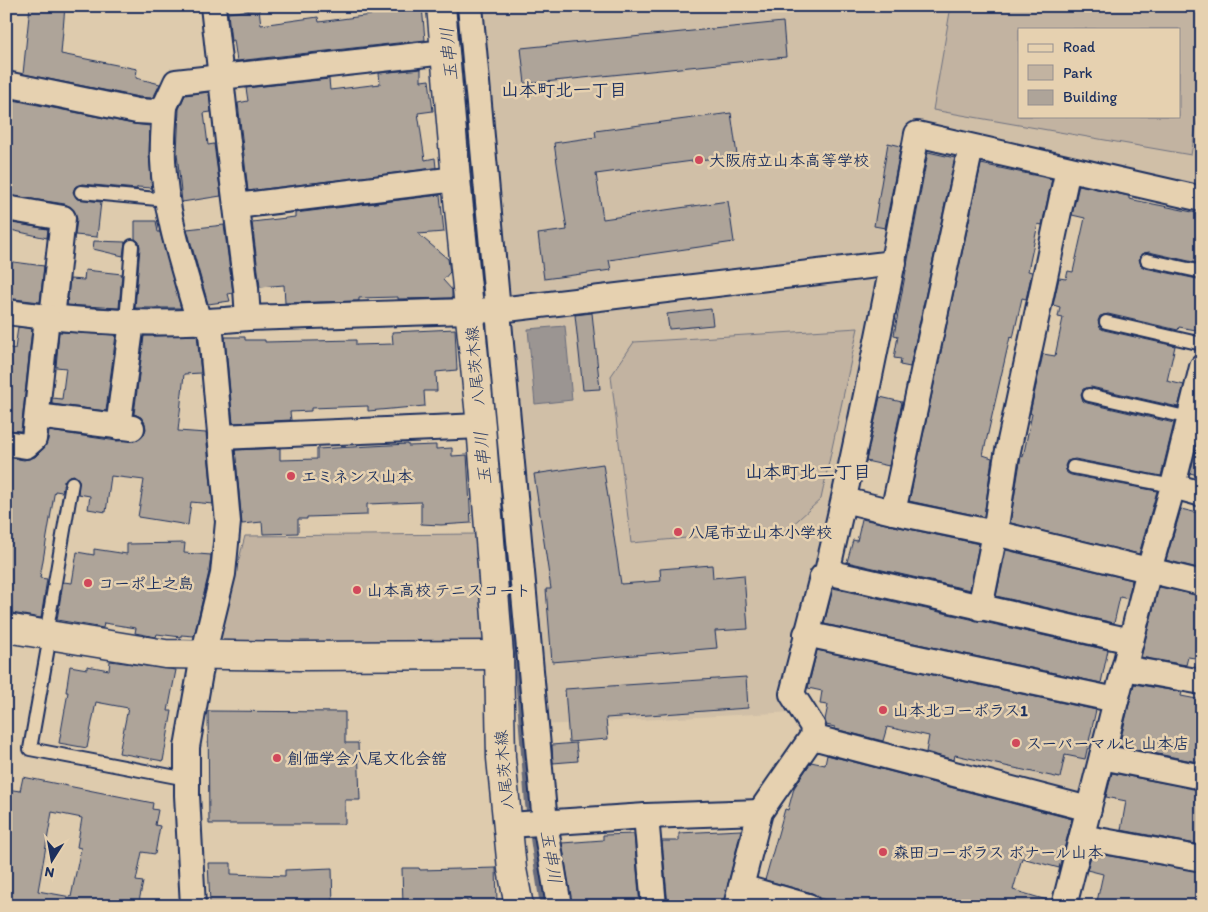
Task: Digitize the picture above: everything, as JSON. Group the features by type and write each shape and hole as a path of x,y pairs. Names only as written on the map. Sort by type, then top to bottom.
{"main road":[{"name":"八尾茨木線","path":"441,6 481,426 499,655 501,758 513,825 512,869 519,906"},
{"path":"6,628 165,654 204,656 499,655"}],"street":[{"path":"213,6 248,318"},
{"path":"470,6 544,823 559,906"},
{"path":"193,906 187,747 204,656 223,574 228,522 220,437 204,322 176,241 168,200 163,161 164,106 176,82 445,52"},
{"path":"6,84 137,111 154,112 164,106"},
{"path":"808,906 739,896 760,812 812,737 813,727 792,694 822,577 827,572 844,500 894,263 917,134 971,148 1202,199"},
{"path":"892,512 971,148"},
{"path":"980,608 995,533 1006,460 1068,169"},
{"path":"236,206 456,179"},
{"path":"6,208 63,218 34,439 26,446 6,442"},
{"path":"6,312 49,318 129,322 204,322 248,318 499,310 894,263"},
{"path":"37,416 125,428 129,322"},
{"path":"1064,906 1124,668 1201,377"},
{"path":"220,437 481,426"},
{"path":"1173,486 1202,494"},
{"path":"844,500 995,533 1202,583"},
{"path":"827,572 1131,641"},
{"path":"806,634 1116,700"},
{"path":"1124,668 1202,682"},
{"path":"812,737 1089,808"},
{"path":"1102,757 1202,777"},
{"path":"513,825 646,816 760,812"},
{"path":"646,816 654,906"},
{"path":"1082,837 1202,859"}],"lane":[{"path":"81,192 168,200"},
{"path":"129,322 132,246"},
{"path":"1147,260 1202,272"},
{"path":"1106,322 1202,344"},
{"path":"1089,395 1190,418"},
{"path":"1073,467 1173,486"},
{"path":"72,483 30,749 187,779"}],"shaded area":[{"name":"大阪府立山本高等学校","path":"477,6 1202,6 1202,195 912,126 886,260 515,303 508,297"},
{"name":"八尾市立山本小学校","path":"888,273 794,712 542,725 510,322 512,317"},
{"path":"565,326 572,400 535,404 528,329"},
{"path":"974,702 1101,732 1086,791 1076,797 958,767"}],"green space":[{"path":"951,6 1202,6 1202,93 1191,155 933,110"},
{"path":"858,328 821,499 788,529 631,543 611,376 634,342"},
{"name":"山本高校 テニスコート","path":"478,534 489,645 217,644 245,536"}],"building":[{"path":"30,6 65,6 61,54 137,69 136,78 160,84 154,96 151,98 139,97 23,74"},
{"path":"370,6 422,6 425,40 237,61 234,40 231,41 228,13 259,9 261,25 318,17 319,22 371,15"},
{"path":"783,22 786,57 525,84 521,48"},
{"path":"421,69 421,81 429,80 433,111 418,113 425,160 435,158 436,168 248,191 238,103 248,101 246,88 329,79 330,90 380,84 379,73"},
{"path":"209,92 211,112 204,113 208,145 214,144 221,196 182,202 177,153 179,109 185,95"},
{"path":"8,99 150,126 149,154 152,188 137,187 137,189 82,184 75,187 73,192 77,199 101,202 97,237 75,235 77,219 75,212 65,204 6,195 6,110"},
{"path":"731,113 737,155 596,174 603,219 728,201 734,242 609,260 611,270 544,279 538,234 567,230 554,143 596,137 595,131"},
{"path":"888,143 901,146 885,228 874,226"},
{"path":"928,152 955,158 910,367 900,365 901,359 894,358 898,336 894,335"},
{"path":"981,164 1052,179 1042,225 1038,224 1028,271 1032,272 1026,299 1022,298 1013,338 1010,337 983,455 992,458 984,517 909,501"},
{"path":"1079,185 1129,196 1129,199 1202,214 1202,264 1149,252 1141,254 1139,259 1141,266 1145,268 1202,280 1202,331 1179,327 1178,330 1108,314 1100,316 1098,321 1100,328 1104,330 1175,346 1167,381 1184,385 1178,407 1091,387 1083,389 1081,394 1083,401 1087,403 1174,423 1161,476 1075,459 1067,461 1065,466 1067,473 1071,475 1157,491 1139,554 1010,523 1021,456 1023,457 1032,414 1030,413 1043,354 1055,356 1063,318 1058,317 1060,307 1053,305 1059,278 1066,279 1068,271 1073,272 1085,218 1072,215"},
{"path":"440,195 444,232 418,234 448,259 450,272 443,280 452,290 452,298 359,298 359,301 285,303 284,285 260,287 252,222 295,217 295,213"},
{"path":"135,221 156,221 181,308 135,308 140,247 139,242 135,239"},
{"path":"6,222 48,229 47,238 6,229"},
{"path":"224,225 233,293 228,294 230,301 208,304 187,229"},
{"path":"94,241 125,242 123,256 93,249"},
{"path":"6,261 44,266 40,302 6,298"},
{"path":"85,270 122,274 119,308 67,305 70,279 84,280"},
{"path":"711,309 713,325 669,329 667,314"},
{"path":"592,313 600,389 583,390 575,315"},
{"path":"18,327 32,329 21,431 6,430 6,347 15,349"},
{"path":"455,329 457,370 436,372 437,391 424,391 425,406 368,411 368,406 311,408 311,411 290,412 291,420 233,423 225,337 245,337 245,340 265,340 265,342 356,340 356,345 393,344 392,332"},
{"path":"59,332 116,335 106,411 52,404 52,398 62,399 66,368 56,367"},
{"path":"197,335 201,373 184,374 178,431 206,433 213,504 191,502 188,525 138,517 144,480 111,476 106,512 88,509 90,496 78,494 79,480 74,475 69,476 64,481 62,492 55,491 54,495 40,578 47,579 41,618 6,612 6,457 24,460 35,457 48,440 49,431 117,441 138,440 143,436 146,429 141,417 134,414 144,336"},
{"path":"880,397 902,402 889,466 866,461"},
{"path":"1202,426 1202,476 1190,473"},
{"path":"408,444 408,446 436,445 436,449 452,448 452,456 467,455 471,523 421,524 421,502 367,504 367,515 298,519 298,533 263,534 262,522 242,524 235,450 280,448 280,460 317,459 317,449"},
{"path":"603,464 621,584 661,581 660,569 712,565 713,578 744,575 748,629 715,631 717,648 552,662 546,589 551,589 534,474"},
{"path":"1181,509 1202,514 1202,569 1166,560"},
{"path":"862,519 979,544 970,590 847,562 853,540 857,541"},
{"path":"185,543 184,553 211,555 209,572 194,636 181,635 181,637 157,634 156,637 135,633 136,628 104,623 103,628 57,620 63,582 72,583 77,552 94,555 94,549 127,554 127,544"},
{"path":"1006,550 1132,580 1128,599 1120,597 1114,623 996,596"},
{"path":"1159,587 1202,596 1202,659 1188,657 1186,665 1141,657"},
{"path":"833,588 1108,650 1101,683 824,624"},
{"path":"817,650 1096,710 1085,759 1065,755 1060,778 955,755 954,760 926,752 929,736 887,727 883,741 835,729 835,727 826,725 828,705 820,704 822,691 808,688"},
{"path":"110,661 176,670 168,711 172,711 163,761 119,753 128,708 96,702 87,748 59,743 68,692 66,692 70,666 87,669 87,666 109,670"},
{"path":"746,677 748,708 606,718 608,739 569,742 565,689"},
{"path":"1134,684 1182,692 1181,696 1202,700 1202,763 1119,746"},
{"name":"創価学会八尾文化会舘","path":"208,711 345,712 345,743 358,743 360,800 345,800 345,824 209,824"},
{"path":"576,743 578,761 553,763 552,745"},
{"path":"827,755 1072,819 1059,868 1022,858 1013,890 1050,901 1050,906 846,906 819,898 812,893 765,880 785,809 788,810 794,788 811,762 825,765"},
{"path":"1112,773 1202,790 1202,845 1121,830 1126,801 1106,797"},
{"path":"23,777 153,803 152,809 158,810 155,825 160,826 155,854 142,852 136,881 143,882 138,906 6,906 6,789 20,791","holes":["52,812 82,818 77,847 81,848 71,897 38,891"]},
{"path":"741,830 723,906 668,906 662,841 679,841 679,833"},
{"path":"634,834 640,906 572,906 562,843 603,840 603,835"},
{"path":"1092,853 1202,872 1202,894 1198,893 1195,906 1096,906 1103,874 1087,870"},
{"path":"208,863 231,863 231,874 285,876 285,870 332,868 333,906 210,903"},
{"path":"402,868 419,868 420,870 496,868 497,902 467,902 467,900 420,901 420,906 403,906"}],"waterway":[{"name":"玉串川","path":"468,117 494,398"},
{"name":"玉串川","path":"506,523 528,804 543,906"}],"place":[{"name":"大阪府立山本高等学校","path":"699,160"},
{"name":"エミネンス山本","path":"291,476"},
{"name":"八尾市立山本小学校","path":"678,532"},
{"name":"コーポ上之島","path":"88,583"},
{"name":"山本高校 テニスコート","path":"357,590"},
{"name":"山本北コーポラス1","path":"883,710"},
{"name":"スーパーマルヒ 山本店","path":"1016,743"},
{"name":"創価学会八尾文化会舘","path":"277,758"},
{"name":"森田コーポラス ボナール山本","path":"883,852"}],"district":[{"name":"山本町北一丁目","path":"564,90"},
{"name":"山本町北二丁目","path":"808,472"}]}
